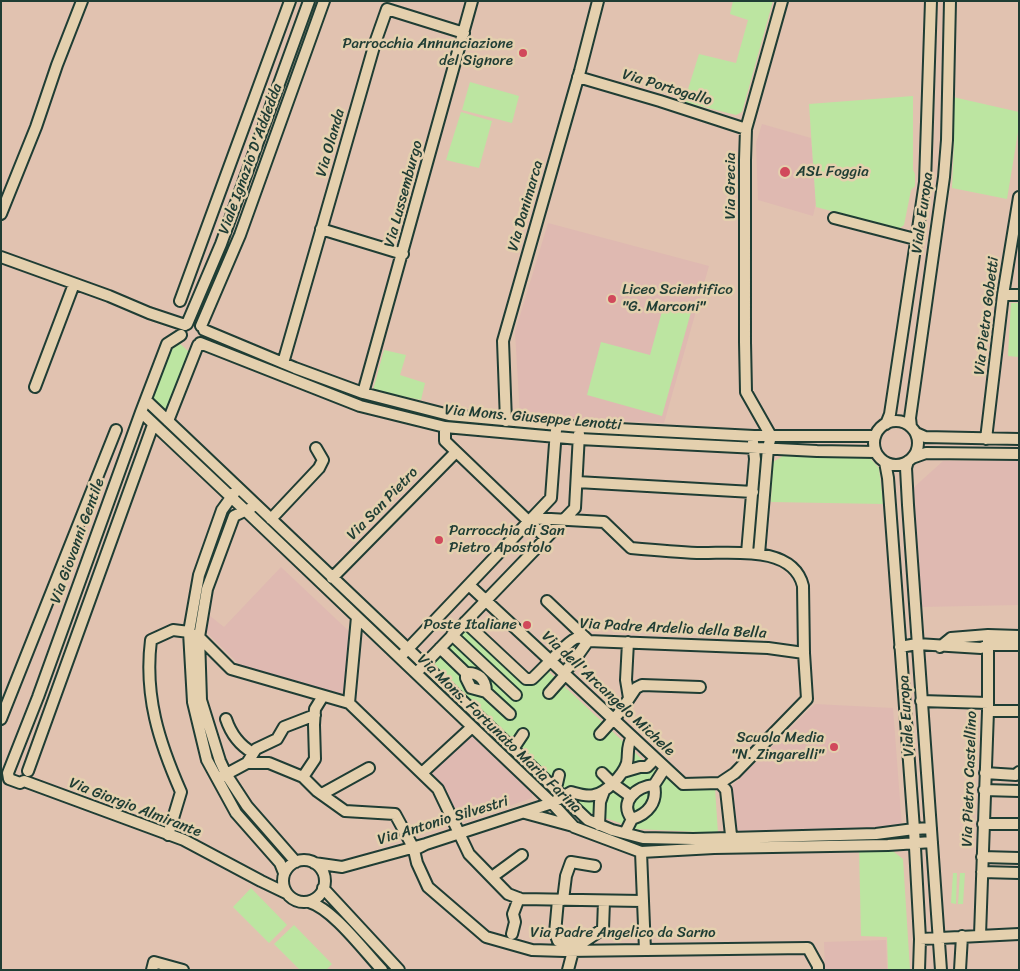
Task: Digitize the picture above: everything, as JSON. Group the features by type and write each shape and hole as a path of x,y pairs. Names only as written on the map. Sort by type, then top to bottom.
{"street":[{"path":"1,214 36,127 57,65 82,1"},
{"name":"Viale Ignazio D'Addedda","path":"180,301 290,1"},
{"name":"Viale Ignazio D'Addedda","path":"183,329 215,260 309,1"},
{"name":"Viale Ignazio D'Addedda","path":"202,328 233,250 324,1"},
{"name":"Via Lussemburgo","path":"363,393 472,1"},
{"name":"Via Danimarca","path":"506,421 503,341 598,1"},
{"name":"Via Grecia","path":"771,436 746,392 746,129 782,1"},
{"path":"922,1 930,22"},
{"name":"Viale Europa","path":"886,424 890,414 925,182 931,1"},
{"name":"Viale Europa","path":"914,430 910,418 944,178 947,140 950,1"},
{"name":"Via Olanda","path":"283,363 375,43 388,5 464,32"},
{"path":"302,23 314,28"},
{"name":"Via Portogallo","path":"578,77 746,129"},
{"path":"928,99 947,100"},
{"path":"251,164 263,169"},
{"name":"Via Pietro Gobetti","path":"986,439 1003,295 1019,197"},
{"path":"834,218 915,239"},
{"path":"321,229 403,254"},
{"path":"1,257 74,284 183,329"},
{"path":"35,387 74,284"},
{"path":"1003,295 1019,295"},
{"path":"183,329 194,322 202,328 283,363 363,393 449,415 580,427 754,436 876,436"},
{"path":"168,421 199,344 204,337 202,328"},
{"path":"183,329 187,344 199,344"},
{"name":"Via Giovanni Gentile","path":"7,770 38,697 140,412 167,344 183,329"},
{"name":"Via Mons. Giuseppe Lenotti","path":"199,344 213,347 360,406 444,427 579,439 876,452"},
{"name":"Via Mons. Fortunato Maria Farina","path":"146,400 168,421 234,493 245,510 574,827 641,852 728,843 876,834 914,828 931,828"},
{"name":"Via Mons. Fortunato Maria Farina","path":"140,412 234,493 256,505 588,820 643,838 728,843 888,845 932,842"},
{"path":"1019,439 925,438 904,423 896,421 880,428 874,443 876,452 885,462 897,465 926,453 1019,454"},
{"name":"Via Giovanni Gentile","path":"24,781 153,425"},
{"path":"399,658 551,498 557,425"},
{"path":"444,427 445,441 532,520 546,538"},
{"path":"416,673 576,508 580,427"},
{"name":"Via Giovanni Gentile","path":"1,719 116,430"},
{"path":"910,460 916,451 918,442 914,430"},
{"path":"747,553 756,459 753,447 754,436"},
{"path":"759,554 768,448 771,436"},
{"path":"270,520 319,468 323,460 316,448"},
{"name":"Via San Pietro","path":"332,578 456,452"},
{"name":"Viale Europa","path":"910,460 906,468 906,478 925,773 942,970"},
{"name":"Viale Europa","path":"885,462 888,478 914,828 920,939 919,970"},
{"path":"577,482 753,494 765,498"},
{"path":"234,493 222,510 199,575 189,632 193,702 207,760 296,862"},
{"path":"256,505 234,516 207,589 199,637 201,700 220,761 222,777 236,814 280,863 284,874"},
{"path":"532,520 565,519 604,522 631,548 697,553 747,553 770,556 794,567 801,578 803,586 807,699 735,773 720,783 726,790 728,843"},
{"name":"Via dell'Arcangelo Michele","path":"469,585 682,784 720,783"},
{"path":"546,601 588,641 549,693"},
{"path":"348,703 357,617"},
{"path":"465,622 526,679 532,679 551,662"},
{"path":"168,834 181,792 156,725 150,691 149,660 152,640 173,630 189,632 199,637 232,669 348,703 438,789 469,854 508,894 519,898 642,901"},
{"path":"452,635 484,672 516,695"},
{"path":"900,647 917,644 940,647 981,648 988,640 1019,636"},
{"name":"Via Padre Ardelio della Bella","path":"551,662 571,640 576,638 588,641 768,648 804,653"},
{"path":"988,640 1019,645"},
{"name":"Via Pietro Castellino","path":"980,936 988,707 988,640"},
{"path":"628,642 626,680 629,698"},
{"path":"440,648 466,673 466,678 472,688 486,692 510,714"},
{"path":"466,673 484,672"},
{"path":"484,672 486,692"},
{"path":"600,734 613,720 636,688 642,685 700,687"},
{"path":"461,700 472,688"},
{"path":"303,777 315,759 315,709 323,696"},
{"name":"Via Pietro Castellino","path":"921,701 988,707"},
{"path":"988,707 1019,711"},
{"path":"247,763 256,749 277,738 284,727 315,714"},
{"path":"226,719 231,732 244,747 253,753"},
{"path":"422,774 472,727"},
{"path":"512,749 523,734"},
{"path":"552,804 571,792 584,796 594,796 604,791 623,772 627,762 628,744 632,737"},
{"path":"623,772 647,767 655,759"},
{"path":"222,777 247,763 269,763 303,777 322,794 346,811 395,814 413,847"},
{"path":"322,794 369,768"},
{"path":"625,833 632,819 651,808 654,800 654,785 665,768"},
{"path":"7,770 28,771"},
{"name":"Via Giorgio Almirante","path":"7,770 9,779 20,783 24,781 184,840 286,893"},
{"path":"985,773 1016,775 1019,772"},
{"path":"602,773 630,796"},
{"path":"553,787 557,784 559,775"},
{"path":"632,819 627,809 630,796 644,786 654,785"},
{"path":"984,790 1019,791"},
{"path":"599,825 600,802 604,791"},
{"name":"Via Antonio Silvestri","path":"314,863 342,867 426,844 552,804"},
{"path":"524,812 574,827"},
{"path":"983,824 1019,824"},
{"name":"Via Padre Angelico da Sarno","path":"426,844 414,850 417,863 428,887 486,937 532,950 808,948 818,966 818,970"},
{"path":"641,852 645,950"},
{"path":"492,877 522,855"},
{"name":"Via Pietro Castellino","path":"982,857 1019,858"},
{"path":"382,970 334,918 318,904 297,902 286,893 282,882 289,866 304,860 314,863 321,870 324,884 399,970"},
{"path":"595,866 571,862 566,876 555,933 558,941 582,943 603,929 604,901"},
{"name":"Via Antonio Silvestri","path":"324,884 342,867"},
{"path":"982,872 1019,873"},
{"path":"261,881 277,879 284,874"},
{"path":"309,902 315,899 324,884"},
{"path":"512,934 515,922 514,914 519,898"},
{"path":"920,939 1019,934"},
{"path":"960,970 962,936"},
{"path":"568,970 574,951"},
{"path":"153,966 183,970"}],"shaded area":[{"name":"ASL Foggia","path":"762,124 811,138 816,203 813,216 758,200 756,143"},
{"name":"Liceo Scientifico \"G. Marconi\"","path":"548,223 709,266 664,423 520,416 515,332"},
{"path":"943,461 1019,461 1019,605 921,607 912,489"},
{"path":"281,567 353,635 345,698 243,668 205,631 210,616 224,627"},
{"name":"Scuola Media \"N. Zingarelli\"","path":"815,704 893,708 902,827 737,833 732,786"},
{"path":"470,734 532,793 532,798 461,823 444,788 430,775"},
{"path":"886,940 887,970 825,970 824,942"}],"green space":[{"path":"733,1 773,1 742,112 736,115 684,102 699,54 736,63 748,20 730,14"},
{"path":"470,82 519,96 512,123 462,110"},
{"path":"913,96 913,170 915,186 911,190 904,225 899,229 816,207 809,104"},
{"path":"953,97 1019,112 1019,126 1007,199 952,188"},
{"path":"461,112 492,121 479,168 446,160"},
{"path":"1011,303 1019,303 1019,357 1008,356"},
{"path":"664,304 691,312 662,416 587,395 601,342 650,355"},
{"path":"177,341 188,351 193,349 167,412 153,398 172,347"},
{"path":"384,350 406,355 400,375 425,383 421,400 373,390"},
{"path":"788,453 870,458 879,468 883,504 771,502 773,462"},
{"path":"469,627 528,685 547,670 646,763 683,791 715,788 718,833 637,829 588,812 434,664"},
{"path":"859,848 889,848 903,859 910,970 888,970 887,937 861,936"},
{"path":"953,873 957,873 956,904 951,903"},
{"path":"960,873 965,873 963,904 958,904"},
{"path":"251,888 287,925 269,943 233,907"},
{"path":"294,925 332,964 326,970 300,970 274,944"}],"place":[{"name":"Parrocchia Annunciazione del Signore","path":"523,53"},
{"name":"ASL Foggia","path":"785,172"},
{"name":"Liceo Scientifico \"G. Marconi\"","path":"612,299"},
{"name":"Parrocchia di San Pietro Apostolo","path":"439,540"},
{"name":"Poste Italiane","path":"527,625"},
{"name":"Scuola Media \"N. Zingarelli\"","path":"834,747"}]}
